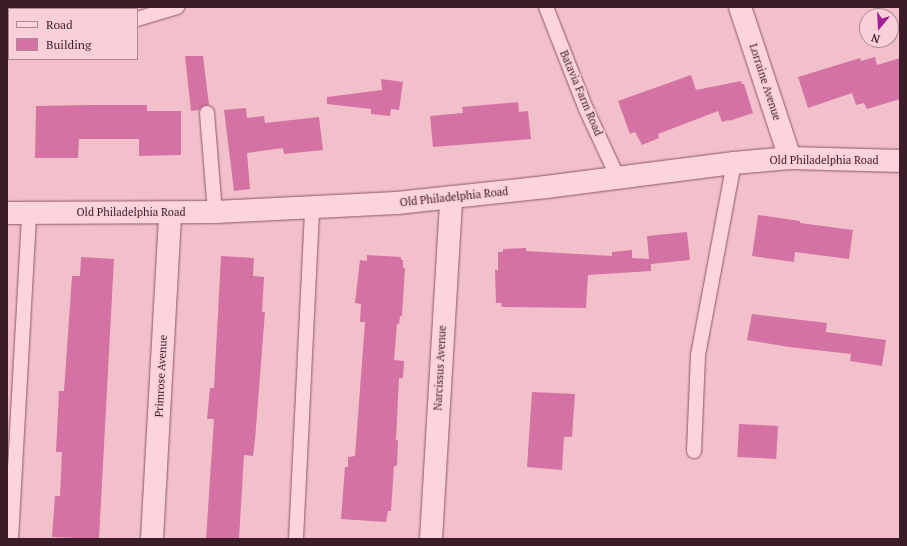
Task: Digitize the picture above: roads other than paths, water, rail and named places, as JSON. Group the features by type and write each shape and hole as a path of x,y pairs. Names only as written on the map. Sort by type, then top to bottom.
{"street":[{"name":"Lorraine Avenue","path":"740,7 790,158"},
{"name":"Old Philadelphia Road","path":"7,213 170,213 312,208 451,198 734,163 790,158 900,161"},
{"name":"Narcissus Avenue","path":"431,539 451,198"},
{"name":"Primrose Avenue","path":"152,539 170,213"}],"lane":[{"path":"138,19 176,7"},
{"name":"Batavia Farm Road","path":"546,7 586,109 618,178"},
{"path":"207,113 215,212"},
{"path":"694,451 698,355 734,163"},
{"path":"296,539 312,208"},
{"path":"11,539 28,213"}]}
